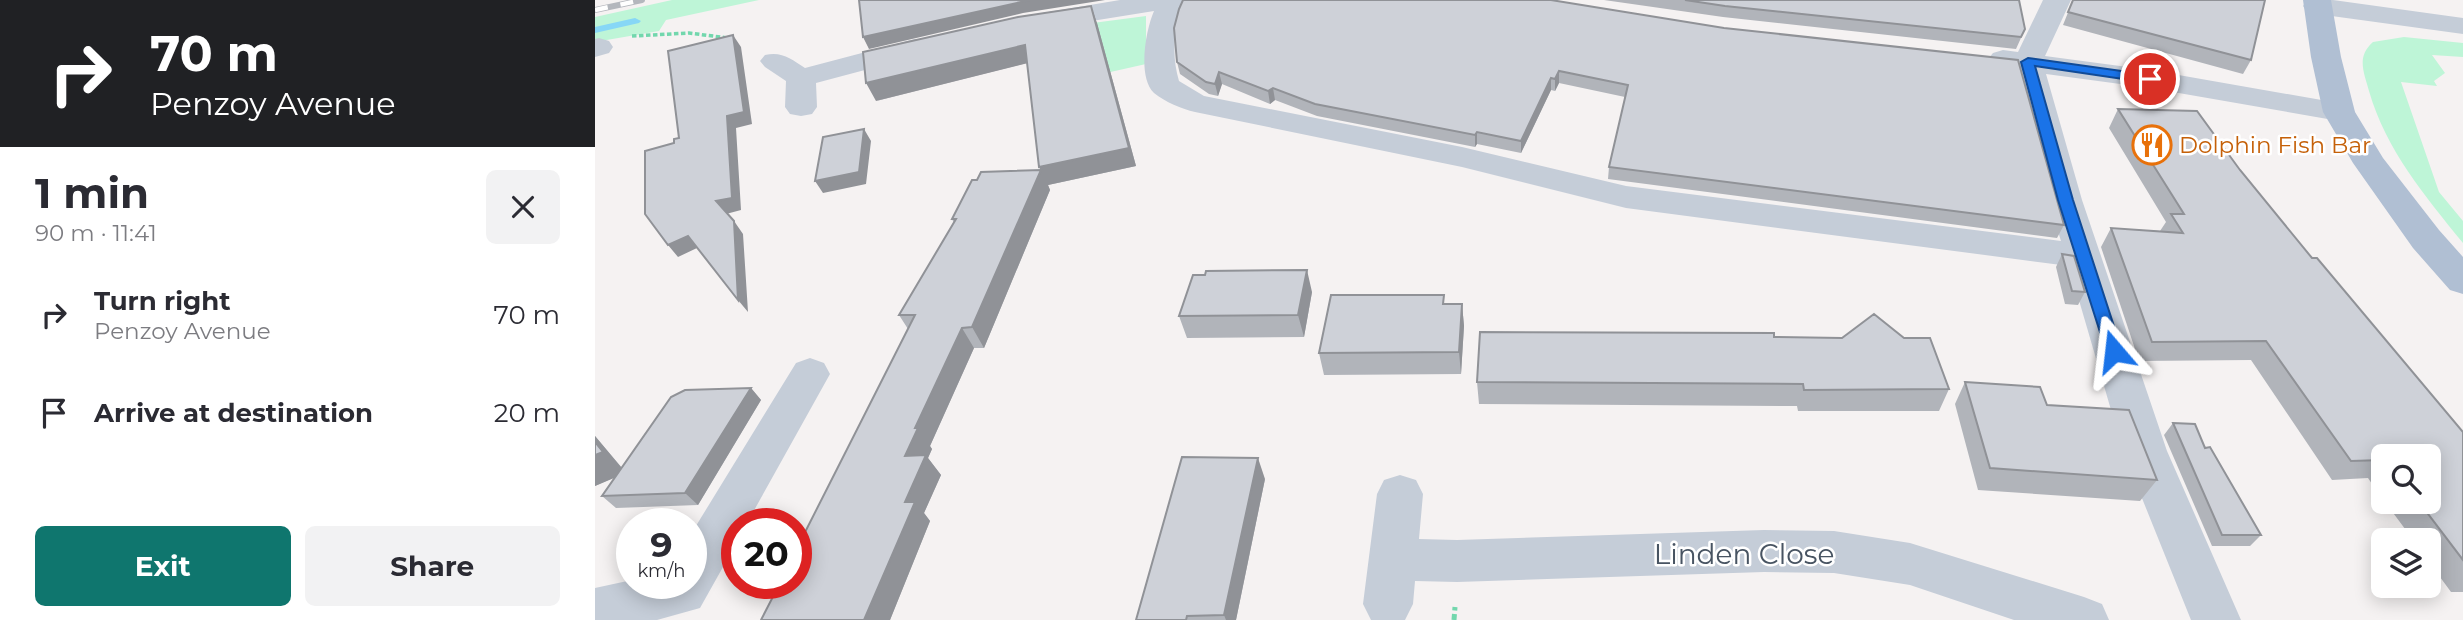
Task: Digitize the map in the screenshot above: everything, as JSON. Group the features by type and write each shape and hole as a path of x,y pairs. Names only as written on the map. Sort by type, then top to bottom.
{"main road":[{"path":"2317,3 2339,112 2378,174 2426,239 2463,281"}],"street":[{"path":"1011,26 1173,0"},
{"path":"1173,0 1161,24 1160,69 1165,86 1195,103 1462,157 1626,197 2084,256"},
{"path":"2057,0 2028,62 2062,187 2145,451 2216,620"},
{"path":"2317,3 2463,26"},
{"path":"775,61 801,93 937,43"},
{"path":"1973,56 2150,79 2339,112"},
{"path":"707,552 810,374"},
{"name":"Linden Close","path":"1400,494 1391,582 1457,561 1764,551 1834,552 1910,564 2084,620"},
{"path":"595,611 654,599"}],"path":[{"path":"597,47 620,37 658,33 709,35 744,43 775,61"}],"green space":[{"path":"672,0 759,0 666,20 659,31 595,42 595,17"},
{"path":"1146,16 1146,64 1106,73 1085,24"},
{"path":"2404,37 2463,43 2463,57 2432,55 2445,73 2434,81 2437,86 2401,82 2439,192 2463,221 2463,243 2396,153 2376,113 2369,91 2363,65 2368,48 2373,42"}],"building":[{"path":"859,0 1030,0 863,37"},
{"path":"1183,0 1551,0 1724,28 2018,60 2064,225 1609,167 1628,85 1559,71 1555,79 1551,78 1521,141 1477,132 1475,135 1315,104 1273,88 1268,91 1219,72 1215,84 1206,82 1177,62 1174,28"},
{"path":"1685,0 2019,0 2025,29 2021,37"},
{"path":"2073,0 2265,0 2251,60 2068,12"},
{"path":"1091,6 1129,148 1039,167 1025,45 866,83 863,52 1018,17"},
{"path":"733,35 744,112 727,116 732,198 716,201 734,221 738,300 688,236 668,245 645,214 645,151 674,143 674,139 679,138 668,51"},
{"path":"2118,109 2197,111 2240,170 2312,258 2317,258 2463,432 2463,560 2428,514 2441,514 2441,444 2371,444 2371,460 2351,461 2266,341 2152,342 2111,228 2183,233 2171,214 2184,214"},
{"path":"864,129 859,172 815,181 823,137"},
{"path":"1041,170 972,327 962,328 915,428 918,428 905,456 926,455 905,502 915,502 864,620 761,620 772,599 812,599 812,518 915,315 899,315 956,219 952,219 972,180 977,180 981,172"},
{"path":"2062,254 2074,256 2085,292 2072,291"},
{"path":"1307,270 1298,315 1179,316 1193,275 1205,275 1206,271"},
{"path":"1331,295 1444,295 1443,304 1462,304 1459,352 1319,353"},
{"path":"1874,314 1904,338 1930,338 1949,389 1804,390 1803,384 1477,382 1480,332 1774,333 1774,337 1842,338"},
{"path":"1965,382 2040,387 2047,405 2129,410 2157,480 1990,468"},
{"path":"751,388 685,493 602,496 671,397 685,390"},
{"path":"2173,423 2195,424 2205,448 2210,447 2261,535 2222,535"},
{"path":"595,442 603,452 595,455"},
{"path":"1182,457 1258,458 1224,615 1187,616 1186,620 1136,620"}],"waterway":[{"path":"595,30 635,21"}],"railway":[{"path":"595,10 642,0"}],"place":[{"name":"Dolphin Fish Bar","path":"2152,145"}],"route":[{"path":"2114,351 2066,200 2028,62 2150,79"}]}
